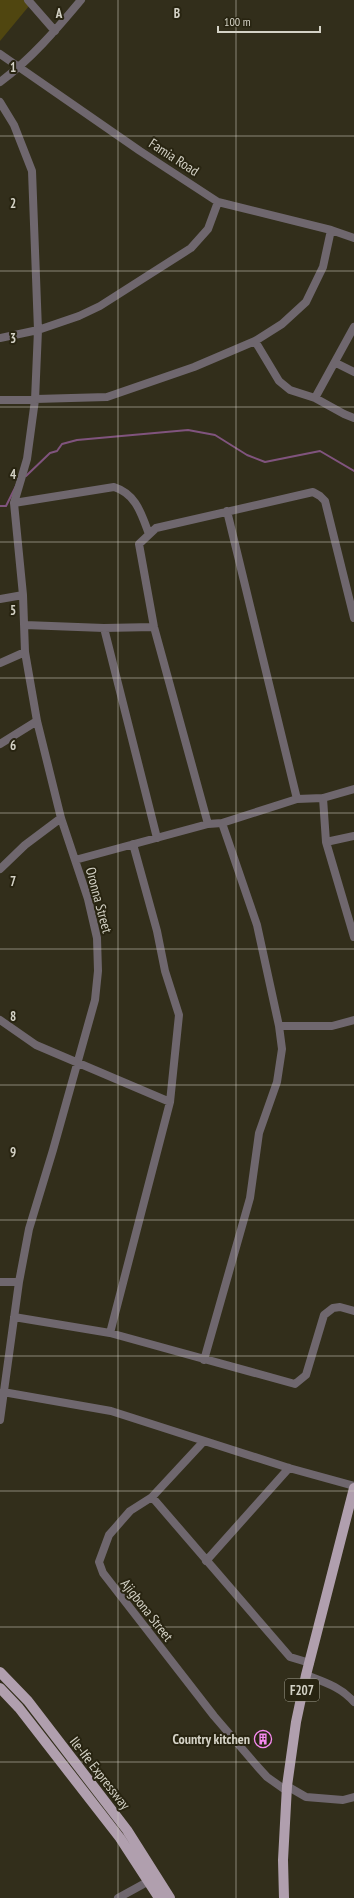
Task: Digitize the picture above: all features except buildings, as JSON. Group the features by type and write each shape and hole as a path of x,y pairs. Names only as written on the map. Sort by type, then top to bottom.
{"main road":[{"name":"F207","path":"284,1898 283,1860 287,1786 296,1722 306,1675 354,1487"},
{"name":"Ile-Ife Expressway","path":"0,1672 28,1701 127,1830 170,1898"},
{"name":"Ile-Ife Expressway","path":"0,1688 19,1708 88,1795 120,1838 159,1898"}],"street":[{"path":"28,0 55,32"},
{"path":"0,82 20,67 55,32 80,0"},
{"name":"Famia Road","path":"0,54 140,151 218,202 331,230 354,238"},
{"path":"0,102 14,125 32,171 38,330 35,400 27,459 14,502 114,487 127,493 139,507 149,534"},
{"path":"0,338 38,330 79,316 100,306 191,248 208,229 218,202"},
{"path":"0,400 107,398 194,367 254,342 282,324 306,302 324,267 331,230"},
{"path":"316,398 354,327"},
{"path":"254,342 279,381 290,390 316,398 354,418"},
{"path":"336,363 354,372"},
{"path":"208,824 154,628 139,544 156,528 313,492 326,501 353,612"},
{"name":"Oronna Street","path":"0,1420 19,1282 29,1229 78,1064 95,1000 98,971 97,938 88,899 61,818 37,722 25,652 25,625 14,502"},
{"path":"227,511 297,799"},
{"path":"0,599 22,595"},
{"path":"25,625 154,628"},
{"path":"104,628 157,838"},
{"path":"0,663 25,652"},
{"path":"0,744 37,722"},
{"path":"75,860 208,824 222,824 297,799 323,798 354,789"},
{"path":"323,798 326,842 352,922 354,937"},
{"path":"0,869 25,845 61,818"},
{"path":"204,1360 250,1198 259,1133 277,1082 282,1049 279,1026 256,925 222,824"},
{"path":"326,842 354,836"},
{"path":"110,1333 170,1102 179,1015 165,971 157,931 133,844"},
{"path":"0,1020 36,1046 170,1102"},
{"path":"279,1026 332,1026 354,1020"},
{"path":"0,1282 19,1282"},
{"path":"14,1317 110,1333 295,1384 306,1375 324,1315 333,1308 354,1311"},
{"path":"3,1392 111,1411 288,1468 354,1487"},
{"name":"Ajigbona Street","path":"204,1441 152,1497 130,1512 109,1534 99,1562 103,1573 214,1716 267,1777 284,1789 287,1786"},
{"path":"206,1561 288,1468"},
{"path":"152,1497 290,1657 310,1663"},
{"path":"306,1675 350,1693 354,1702"},
{"path":"287,1786 306,1796 343,1800 354,1797"},
{"path":"118,1898 148,1881"}],"shaded area":[{"path":"0,0 25,0 29,6 0,41"}],"waterway":[{"path":"26,476 50,453 57,451 62,444 77,440 188,430 215,435 247,455 265,462 320,451 354,471"},
{"path":"0,506 6,506 17,484"}],"place":[{"name":"Country kitchen","path":"263,1739"}]}
